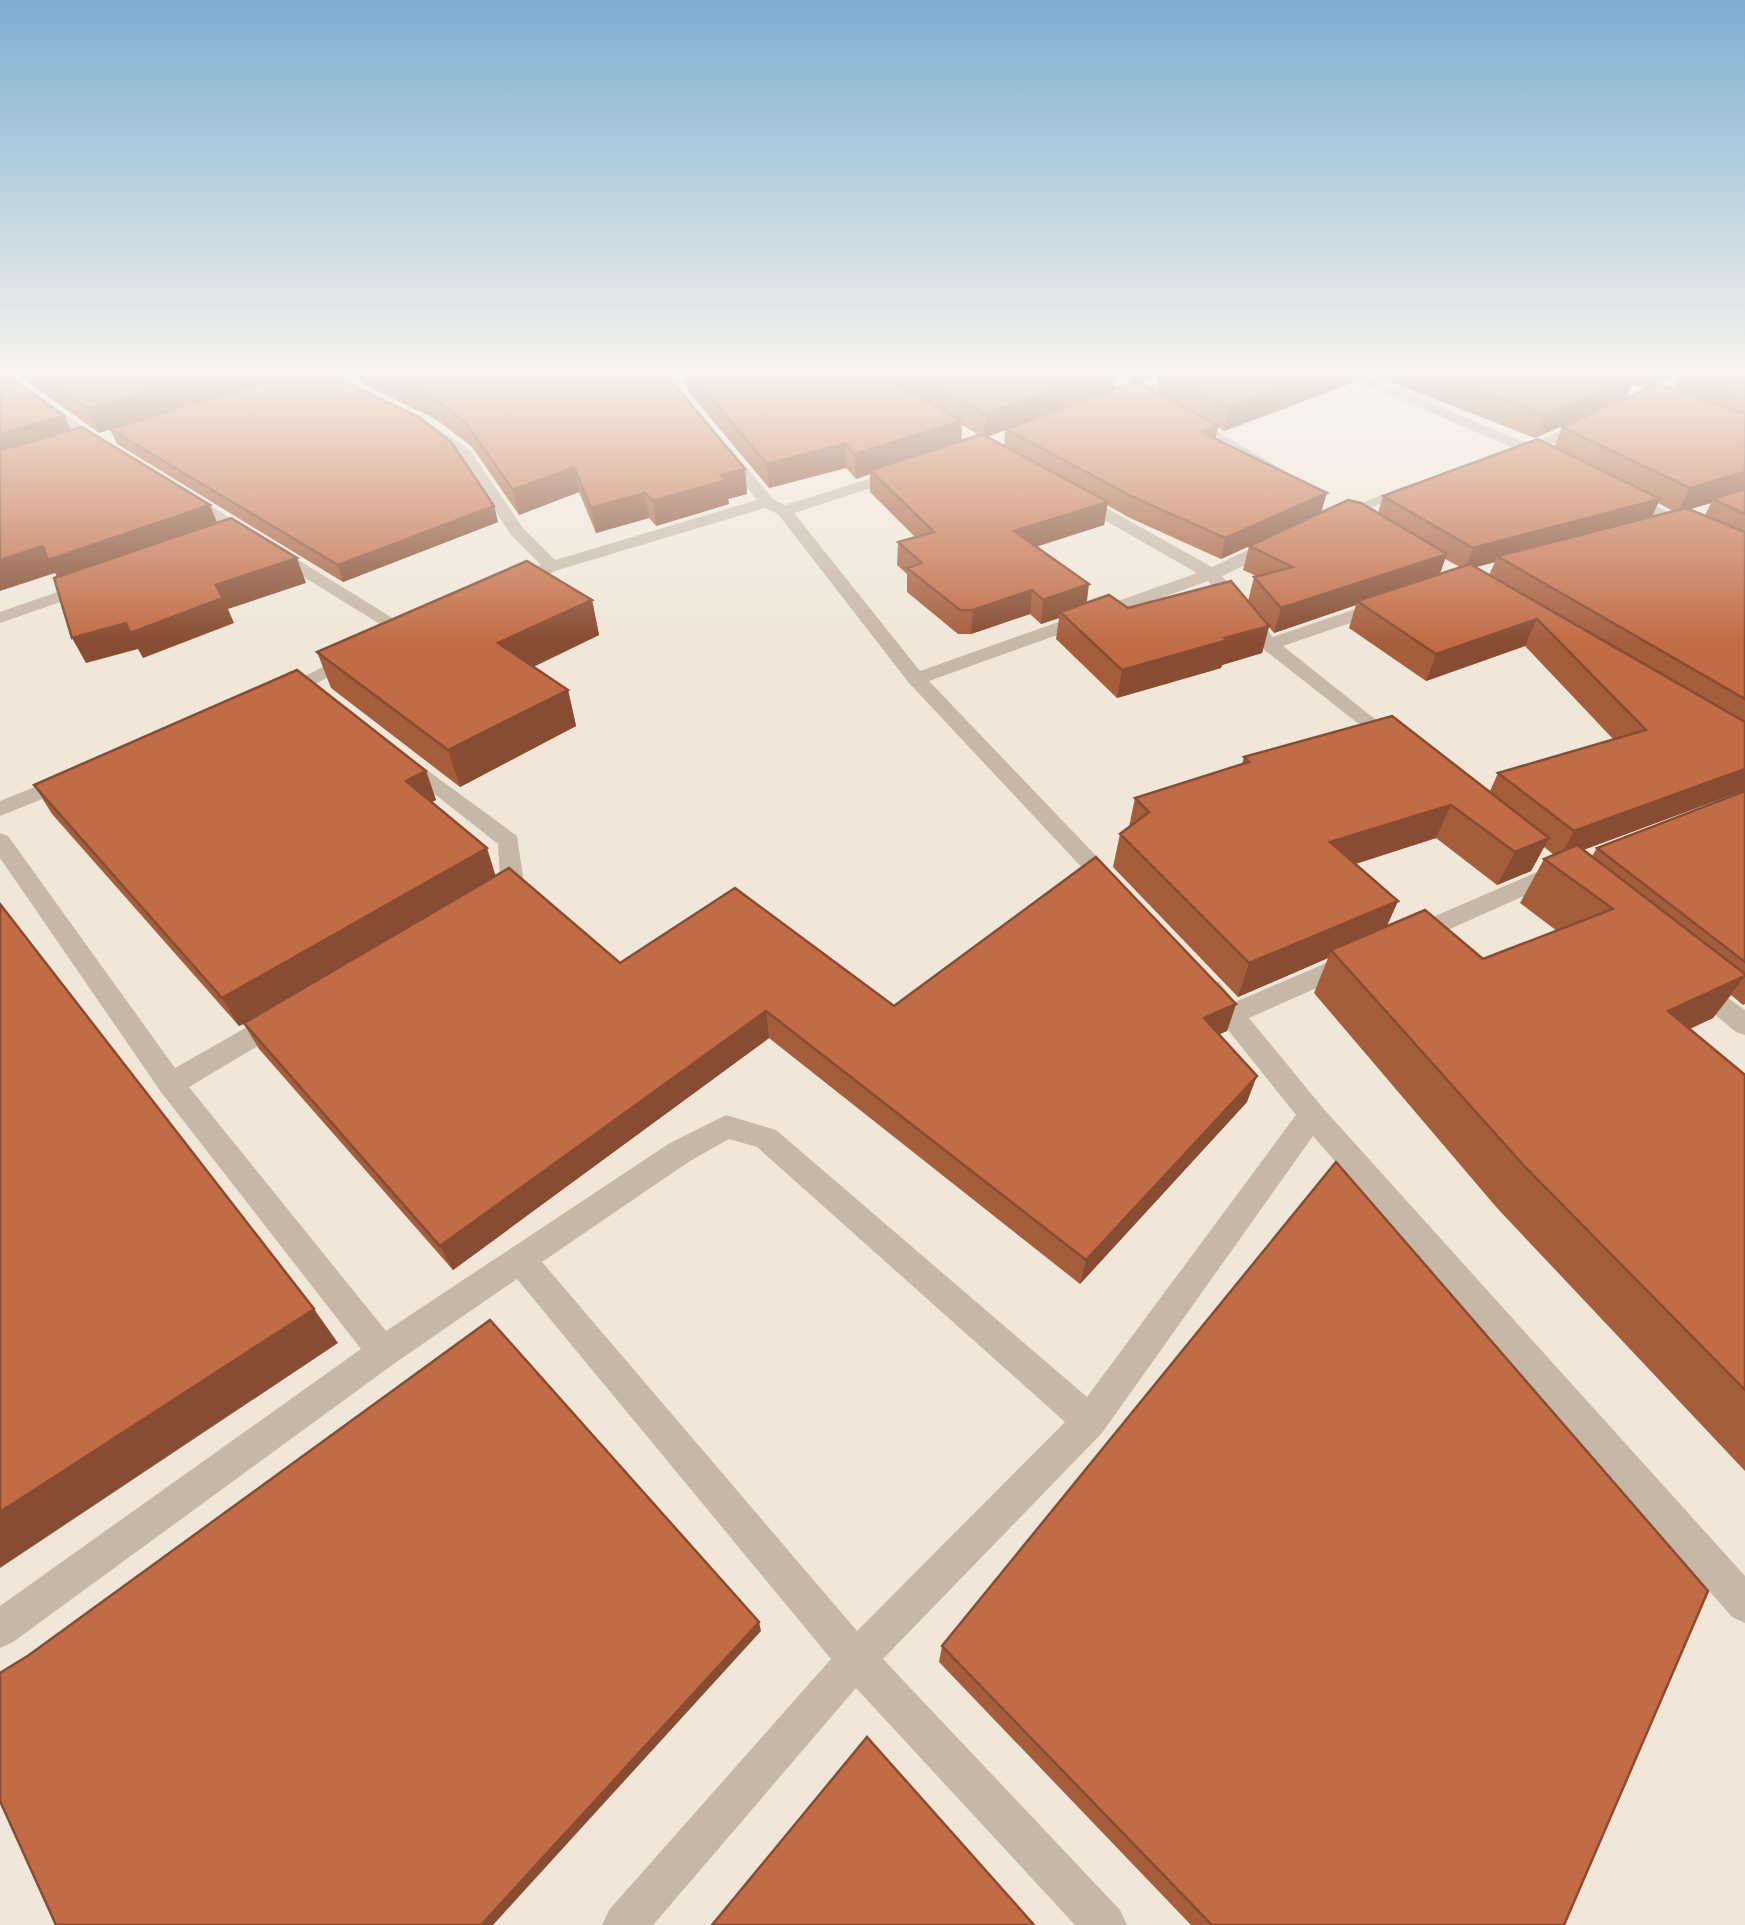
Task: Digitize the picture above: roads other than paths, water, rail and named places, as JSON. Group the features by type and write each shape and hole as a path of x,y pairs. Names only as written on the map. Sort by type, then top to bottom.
{"street":[{"path":"472,463 517,531 552,566"},
{"path":"737,463 916,679 1128,902"},
{"path":"1262,463 1298,483"},
{"path":"503,587 552,566 912,470"},
{"path":"1055,486 1211,574 1269,644 1406,752"},
{"path":"916,679 1211,574 1347,511 1420,486"},
{"path":"1613,490 1687,520 1745,558"},
{"path":"176,491 233,535 395,635 315,689 253,705"},
{"path":"1643,532 1687,520"},
{"path":"0,618 100,582"},
{"path":"1269,644 1409,597"},
{"path":"385,744 510,841 512,883 481,902"},
{"path":"0,809 90,772"},
{"path":"0,841 171,1084 383,1352"},
{"path":"1234,1014 1562,870"},
{"path":"1194,972 1234,1014 1312,1115 1745,1604"},
{"path":"1688,978 1745,1026"},
{"path":"171,1084 302,1008"},
{"path":"624,1925 856,1660 1090,1421 1312,1115"},
{"path":"0,1628 383,1352 680,1152 726,1127 766,1138 1090,1421"},
{"path":"520,1259 856,1660 1105,1925"}]}
